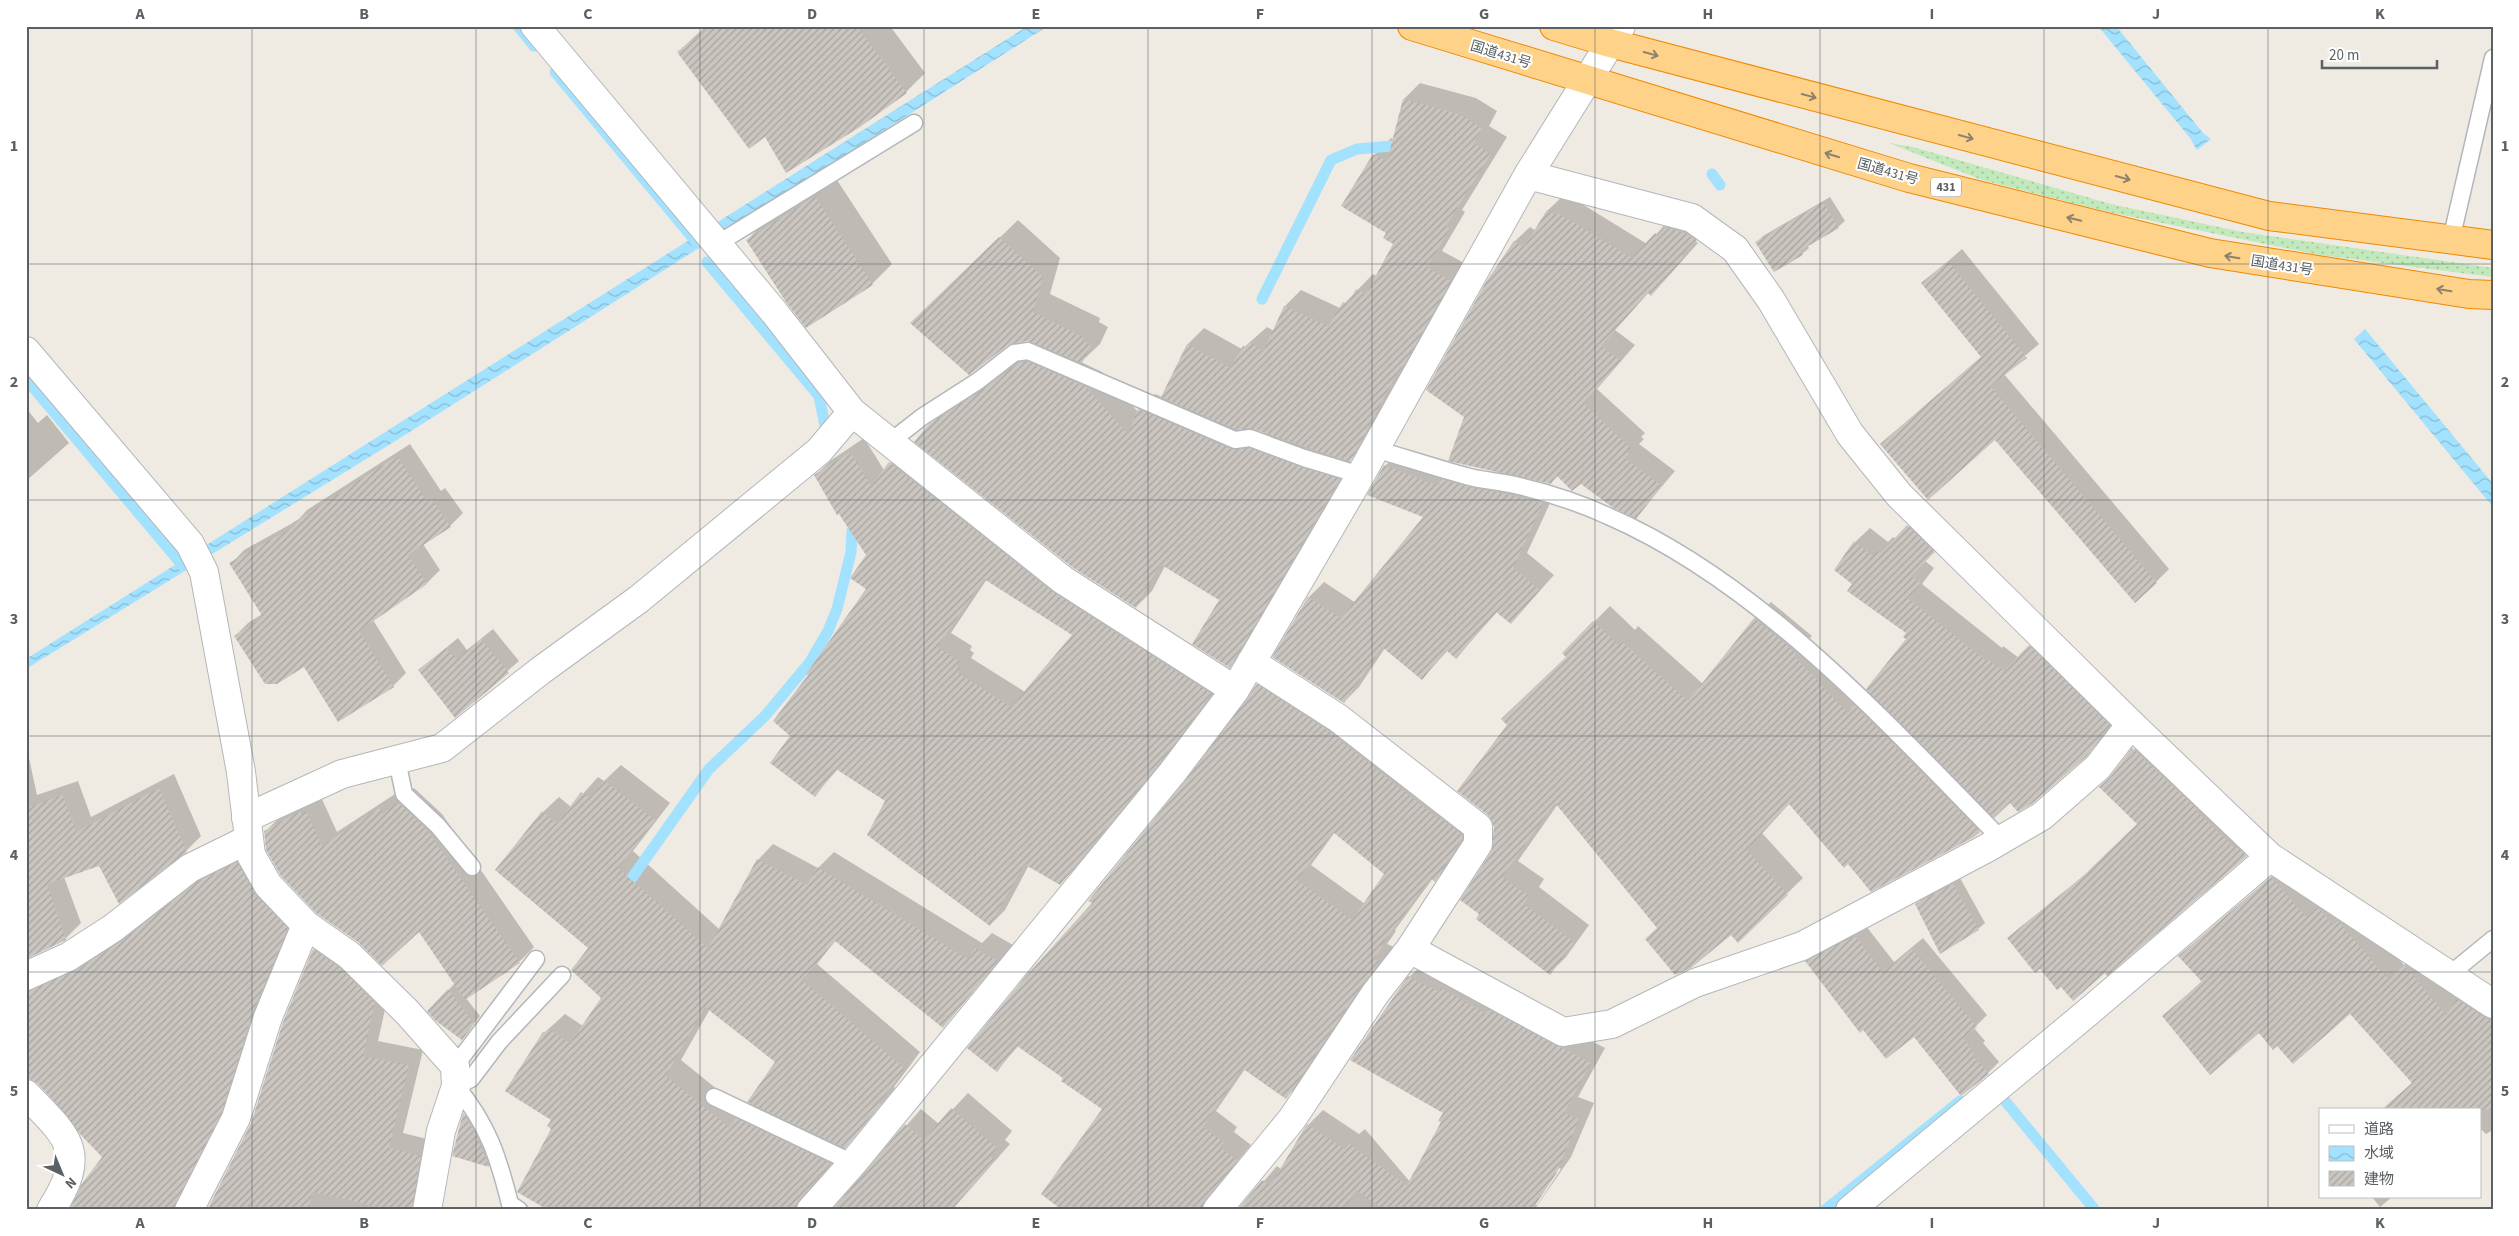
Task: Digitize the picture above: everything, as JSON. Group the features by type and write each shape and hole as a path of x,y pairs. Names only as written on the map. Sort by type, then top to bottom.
{"highway":[{"name":"国道431号","path":"1412,26 1909,178 2210,253 2459,292 2493,295"},
{"path":"1554,26 1616,35 2269,216 2493,245"}],"street":[{"path":"534,26 774,312 852,412 1063,580 1235,690"},
{"path":"811,1210 853,1163 1172,773 1235,690 1375,449 1528,175 1616,35"},
{"path":"1528,175 1692,218 1735,249 1771,300 1850,434 1899,495 2131,724 2270,857 2493,1004"},
{"path":"26,351 190,544 204,572 241,772 251,855 268,885 306,925 349,955 407,1012 455,1076 441,1131 427,1210"},
{"path":"26,976 68,958 106,933 190,868 248,829 342,774 442,748 540,671 639,599 819,452 852,412"},
{"path":"1217,1210 1292,1119 1375,994 1410,949 1478,844 1478,827 1338,718 1252,662"},
{"path":"1410,949 1563,1032 1612,1024 1695,983 1802,946 2002,840 2042,816 2098,767 2131,724"},
{"path":"1850,1210 2087,1013 2270,857"},
{"path":"189,1210 236,1118 268,1017 306,925"},
{"path":"26,1094 56,1125 70,1146 72,1166 62,1193 51,1210"}],"lane":[{"path":"2451,240 2493,58"},
{"path":"710,236 914,123"},
{"path":"890,442 922,417 978,382 1014,353 1028,351 1235,440 1250,438 1304,458 1360,475"},
{"path":"1375,449 1467,477 1518,486 1578,503 1610,516 1665,545 1755,604 1803,645 1930,767 2002,840"},
{"path":"397,760 404,794 438,826 472,867"},
{"path":"2450,975 2493,939"},
{"path":"455,1076 536,959"},
{"path":"455,1076 471,1079 499,1042 562,975"},
{"path":"455,1076 476,1111 500,1162 510,1204 519,1210"},
{"path":"714,1097 853,1163"}],"green space":[{"path":"1889,143 1913,147 2111,204 2242,232 2493,268 2493,277 2320,255 2108,212 1982,180"}],"water":[{"path":"1028,26 1048,26 397,440 26,669 26,659"},
{"path":"2098,26 2116,26 2203,133 2211,139 2197,150 2190,138"},
{"path":"2365,329 2493,484 2493,507 2354,339"}],"building":[{"path":"711,26 857,26 907,93 860,127 786,173 765,137 749,149 677,52"},
{"path":"1403,99 1459,114 1482,128 1474,143 1491,154 1446,226 1450,229 1427,267 1451,281 1400,372 1398,371 1350,462 1253,429 1236,430 1161,397 1187,344 1230,368 1243,346 1245,347 1250,342 1263,352 1284,306 1328,326 1343,302 1348,304 1356,289 1366,294 1393,244 1383,238 1386,233 1341,206 1373,154 1387,161"},
{"path":"815,196 873,285 806,328 786,302 746,240"},
{"path":"1823,202 1839,228 1800,251 1803,255 1774,272 1755,242"},
{"path":"1547,210 1557,215 1558,213 1632,258 1655,233 1658,236 1666,227 1687,234 1697,241 1681,256 1684,258 1651,296 1648,293 1601,346 1621,361 1584,404 1631,448 1627,452 1630,454 1626,459 1662,486 1636,519 1612,507 1581,484 1572,491 1556,475 1551,484 1448,461 1464,417 1426,390 1486,282 1514,241 1524,247"},
{"path":"999,237 1043,277 1033,312 1083,337 1082,340 1091,346 1082,363 1027,341 1008,345 969,375 910,323"},
{"path":"1948,261 2027,358 1990,386 2157,583 2135,603 1995,440 1928,500 1880,444 1981,357 1921,283"},
{"path":"1027,361 1086,387 1128,434 1138,409 1231,449 1249,448 1340,479 1230,668 1192,644 1219,600 1160,564 1136,608 1072,567 914,442 928,425 983,389 1018,363"},
{"path":"850,452 871,486 889,462 1053,592 1212,694 1160,763 1060,885 1024,864 990,926 867,835 885,801 836,769 815,797 770,763 790,736 773,721 808,675 806,674 866,589 850,578 866,555 839,514 837,515 814,475","holes":["984,579 1072,635 1011,707 958,673 961,668 956,665 959,661 937,647"]},
{"path":"397,456 428,503 432,500 451,527 408,555 427,584 359,631 394,687 338,722 304,667 277,684 265,684 234,636 263,617 229,563 295,526 293,523"},
{"path":"1384,465 1430,483 1439,485 1441,479 1543,503 1513,568 1540,590 1511,624 1496,612 1456,659 1446,650 1422,680 1382,647 1344,703 1272,657 1308,597 1341,618 1423,517 1367,495"},
{"path":"1907,525 1935,552 1911,576 1921,583 1909,599 1986,661 1988,660 2004,671 2029,645 2110,725 2087,756 2033,803 2018,812 2010,803 1994,818 1866,689 1906,639 1903,637 1906,633 1847,591 1852,584 1834,570 1854,541 1873,556 1878,550 1881,553"},
{"path":"1754,618 1796,653 1794,656 1848,713 1854,705 1980,832 1871,892 1848,864 1844,868 1789,804 1747,850 1788,895 1738,943 1731,935 1691,968 1675,975 1645,939 1657,928 1555,803 1502,877 1529,896 1524,904 1574,942 1550,975 1476,919 1479,914 1460,900 1491,852 1494,827 1488,815 1457,791 1507,725 1501,719 1566,657 1562,653 1593,621 1618,645 1621,641 1688,701"},
{"path":"481,639 509,673 455,718 418,670 446,648 456,659"},
{"path":"1257,684 1329,731 1437,818 1438,816 1462,835 1462,839 1435,882 1430,878 1381,946 1374,959 1380,962 1362,985 1286,1099 1242,1068 1203,1127 1224,1142 1220,1147 1238,1161 1205,1200 1202,1210 1062,1210 1041,1194 1102,1109 1061,1081 1063,1078 1017,1046 997,1072 967,1048 1026,976 1092,903 1088,901 1184,782","holes":["1333,832 1384,874 1352,920 1297,880"]},
{"path":"2132,748 2234,847 2247,856 2107,976 2105,973 2073,1001 2061,987 2057,990 2040,969 2035,973 2007,938 2082,877 2137,824 2099,787 2110,777"},
{"path":"604,780 655,820 618,868 708,948 757,859 807,885 817,867 968,959 975,948 998,961 943,1028 835,941 802,980 905,1069 879,1103 881,1104 845,1148 747,1102 775,1062 705,1007 666,1076 729,1127 736,1118 831,1164 799,1200 796,1210 548,1210 517,1192 551,1129 547,1126 551,1120 505,1091 543,1032 546,1033 548,1029 570,1043 601,998 571,970 588,948 495,870 542,811 557,824 581,792 590,798"},
{"path":"159,788 187,852 119,904 99,866 47,884 66,940 26,959 26,808 63,795 76,832"},
{"path":"398,802 427,830 520,963 465,1000 419,932 382,966 358,942 316,913 281,876 266,850 264,831 300,811 301,814 306,811 322,846 379,808 383,814"},
{"path":"237,862 257,896 288,928 253,1012 222,1112 174,1210 69,1210 81,1185 102,1157 37,1083 26,1077 26,991 76,970 123,940 198,881"},
{"path":"2271,877 2306,917 2317,907 2333,925 2338,921 2388,979 2404,965 2446,1015 2457,999 2493,1023 2493,1110 2482,1110 2482,1108 2383,1108 2412,1083 2350,1014 2293,1064 2277,1046 2273,1050 2259,1033 2210,1075 2162,1016 2202,982 2178,956"},
{"path":"1953,884 1979,930 1940,954 1915,904"},
{"path":"1855,936 1883,972 1912,949 1977,1027 1963,1038 1974,1053 1972,1055 1989,1074 1961,1096 1914,1037 1886,1059 1863,1030 1860,1033 1805,961"},
{"path":"313,949 339,967 375,1003 363,1056 409,1065 389,1148 421,1156 412,1210 391,1210 312,1192 309,1210 207,1210 251,1123 283,1022"},
{"path":"1408,976 1439,992 1441,988 1486,1014 1488,1009 1591,1063 1564,1113 1579,1119 1556,1174 1532,1210 1384,1210 1356,1190 1344,1210 1237,1210 1262,1180 1270,1186 1307,1124 1345,1149 1349,1144 1407,1185 1441,1122 1438,1121 1443,1113 1350,1060"},
{"path":"448,989 474,1024 462,1040 436,1021 427,1011"},
{"path":"951,1108 997,1148 990,1156 995,1160 951,1210 832,1210 905,1124 924,1140"},
{"path":"463,1113 475,1132 489,1167 452,1156"}],"waterway":[{"path":"518,26 534,46"},
{"path":"555,72 697,243"},
{"path":"1262,299 1331,160 1357,149 1404,145"},
{"path":"1712,174 1720,185"},
{"path":"707,262 819,396 825,426"},
{"path":"26,379 183,566"},
{"path":"622,892 709,769 765,716 810,662 828,631 837,609 851,552 852,531"},
{"path":"2001,1096 2095,1210"},
{"path":"1825,1210 1960,1101"}]}
